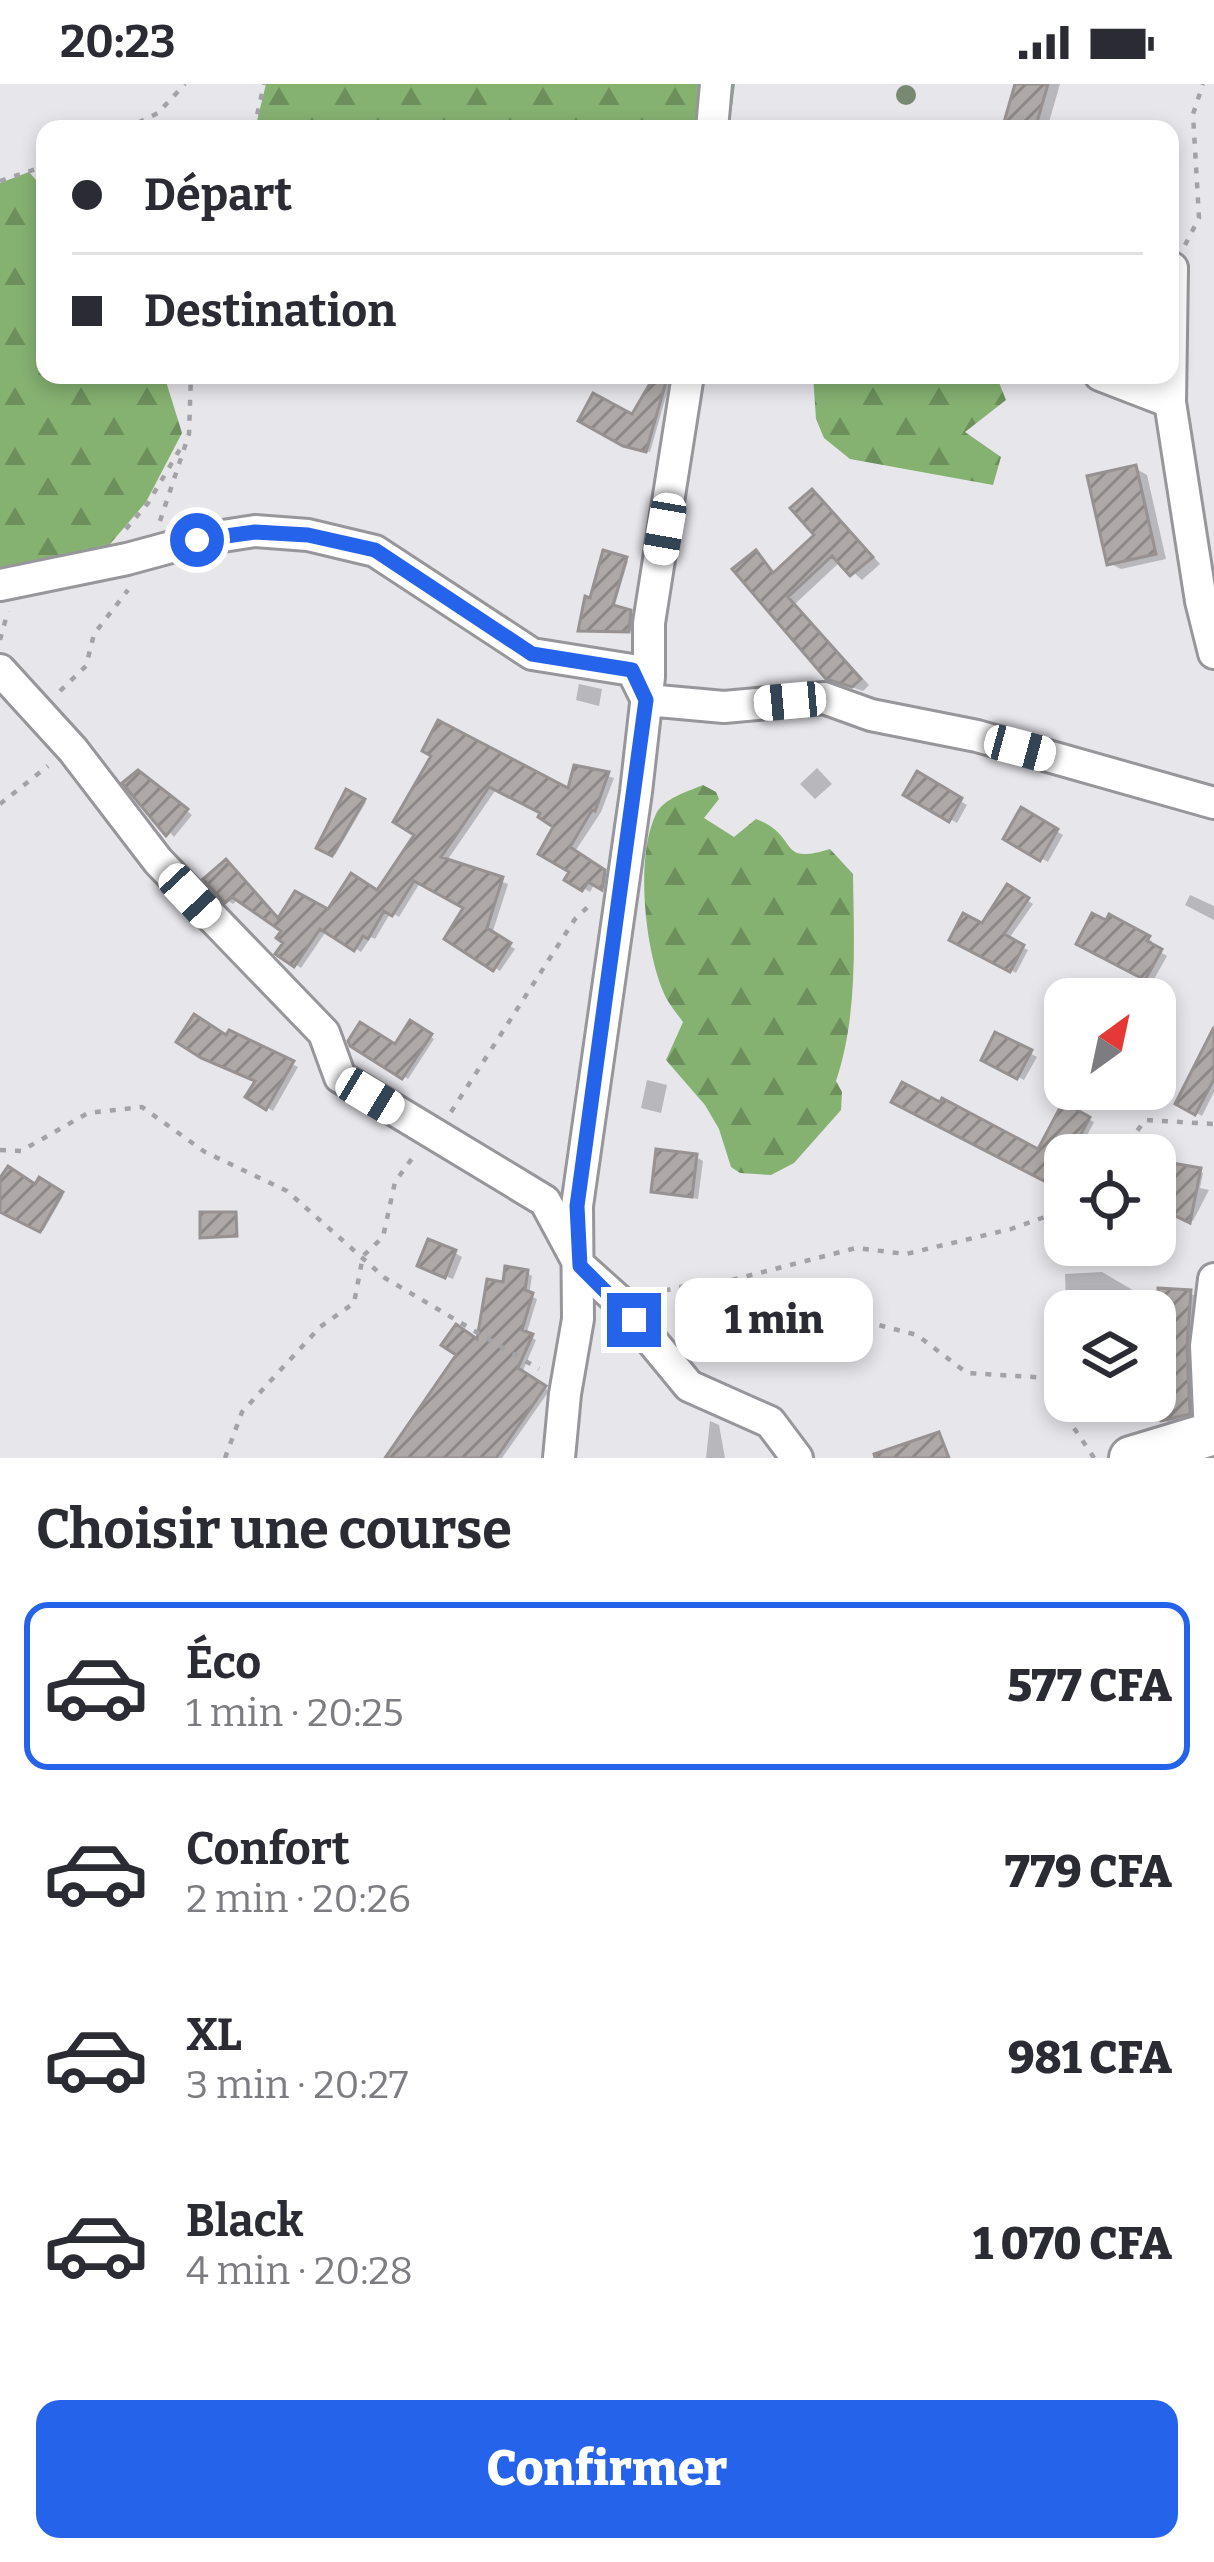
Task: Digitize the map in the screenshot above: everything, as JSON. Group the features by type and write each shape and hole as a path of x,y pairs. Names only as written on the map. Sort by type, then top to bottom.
{"street":[{"path":"713,120 716,84"},
{"path":"559,1458 578,1319 577,1206 646,700 649,623 687,384"},
{"path":"1123,384 1170,402"},
{"path":"1170,384 1201,601 1214,653"},
{"path":"0,585 255,532 308,535 375,550 532,654 632,670 646,700"},
{"path":"0,670 73,750 158,861 324,1033 340,1077 544,1201 580,1266 619,1301 689,1387 770,1422 797,1458"},
{"path":"646,700 724,707 824,698 871,716 977,736 1214,803"},
{"path":"1131,1458 1212,1434 1206,1346 1214,1280"}],"path":[{"path":"142,120 158,112 185,84"},
{"path":"256,120 265,84"},
{"path":"1179,255 1199,218 1193,114 1203,84"},
{"path":"0,181 36,169"},
{"path":"0,804 73,750 59,688 86,666 94,634 154,550 165,498 189,434 191,384"},
{"path":"93,566 148,503 189,434"},
{"path":"224,1458 242,1412 320,1327 354,1303 363,1256 383,1237 395,1182 447,1118 575,919 622,874"},
{"path":"0,1150 22,1151 88,1113 142,1107 205,1152 286,1191 385,1278 533,1364 565,1394"},
{"path":"1135,1134 1145,1120 1214,1124"},
{"path":"619,1301 732,1280 856,1248 906,1254 1044,1218"},
{"path":"732,1280 764,1299 823,1319 859,1320 917,1335 968,1372 1049,1378 1066,1416 1094,1458"}],"green space":[{"path":"266,84 735,84 730,120 257,120"},
{"path":"29,172 36,180 36,384 167,384 182,433 146,502 93,564 0,571 0,183"},
{"path":"814,384 1000,384 1006,400 965,432 1001,457 993,485 850,459 824,438 816,419"},
{"path":"703,785 719,799 704,818 734,837 756,819 779,833 794,851 830,849 853,874 851,1005 836,1081 842,1092 841,1110 794,1163 771,1175 740,1173 731,1167 719,1129 705,1105 666,1060 683,1022 665,995 651,951 646,854 660,808"}],"building":[{"path":"1015,84 1048,84 1038,120 1005,120"},
{"path":"650,384 665,384 646,452 623,446 578,421 593,393 632,414"},
{"path":"1136,465 1156,554 1107,565 1087,476"},
{"path":"812,489 873,557 850,576 832,556 788,597 861,679 852,687 826,679 732,569 756,550 773,573 814,535 790,508"},
{"path":"603,550 627,557 613,605 631,610 629,632 578,631 585,596 590,598"},
{"path":"438,720 568,788 574,765 609,772 595,811 570,847 605,870 602,890 588,882 582,891 564,880 569,872 538,854 553,827 538,817 540,813 489,787 441,857 503,877 487,928 511,943 493,971 444,939 463,908 414,881 392,916 384,911 368,939 363,936 354,951 320,929 294,967 275,954 283,943 276,938 281,931 232,897 225,903 203,879 226,859 278,918 295,891 328,909 351,873 377,890 414,835 393,822 431,756 422,751"},
{"path":"138,770 188,809 166,836 122,783"},
{"path":"917,771 962,798 949,822 903,795"},
{"path":"346,789 365,799 332,856 316,848"},
{"path":"1021,807 1058,829 1040,861 1003,839"},
{"path":"1007,884 1029,898 1004,934 1024,945 1010,972 949,940 963,913 982,923"},
{"path":"1092,913 1106,920 1109,914 1150,936 1147,941 1162,949 1146,978 1141,978 1076,944"},
{"path":"194,1014 226,1035 229,1030 294,1061 266,1110 245,1097 255,1081 176,1042"},
{"path":"410,1020 432,1034 402,1079 348,1041 360,1022 395,1044"},
{"path":"1214,1027 1214,1079 1195,1115 1176,1102"},
{"path":"995,1032 1032,1050 1017,1079 981,1060"},
{"path":"902,1082 1038,1149 1044,1138 1044,1181 891,1102"},
{"path":"1059,1110 1077,1110 1090,1117 1081,1134 1046,1134"},
{"path":"656,1149 697,1154 692,1197 651,1192"},
{"path":"1176,1164 1201,1168 1190,1223 1176,1216"},
{"path":"8,1166 35,1184 39,1177 63,1192 40,1232 0,1212 0,1178"},
{"path":"200,1212 236,1212 237,1236 200,1238"},
{"path":"428,1239 456,1250 445,1278 417,1266"},
{"path":"505,1266 528,1270 525,1290 533,1293 522,1330 533,1334 518,1368 546,1386 496,1458 385,1458 456,1355 441,1345 456,1324 477,1339 487,1279 503,1282"},
{"path":"1158,1288 1191,1290 1190,1414 1176,1417 1176,1290"},
{"path":"939,1432 949,1458 875,1458 874,1454"}],"route":[{"path":"197,540 255,532 308,535 375,550 532,654 632,670 646,700 577,1206 580,1266 634,1320"}]}
